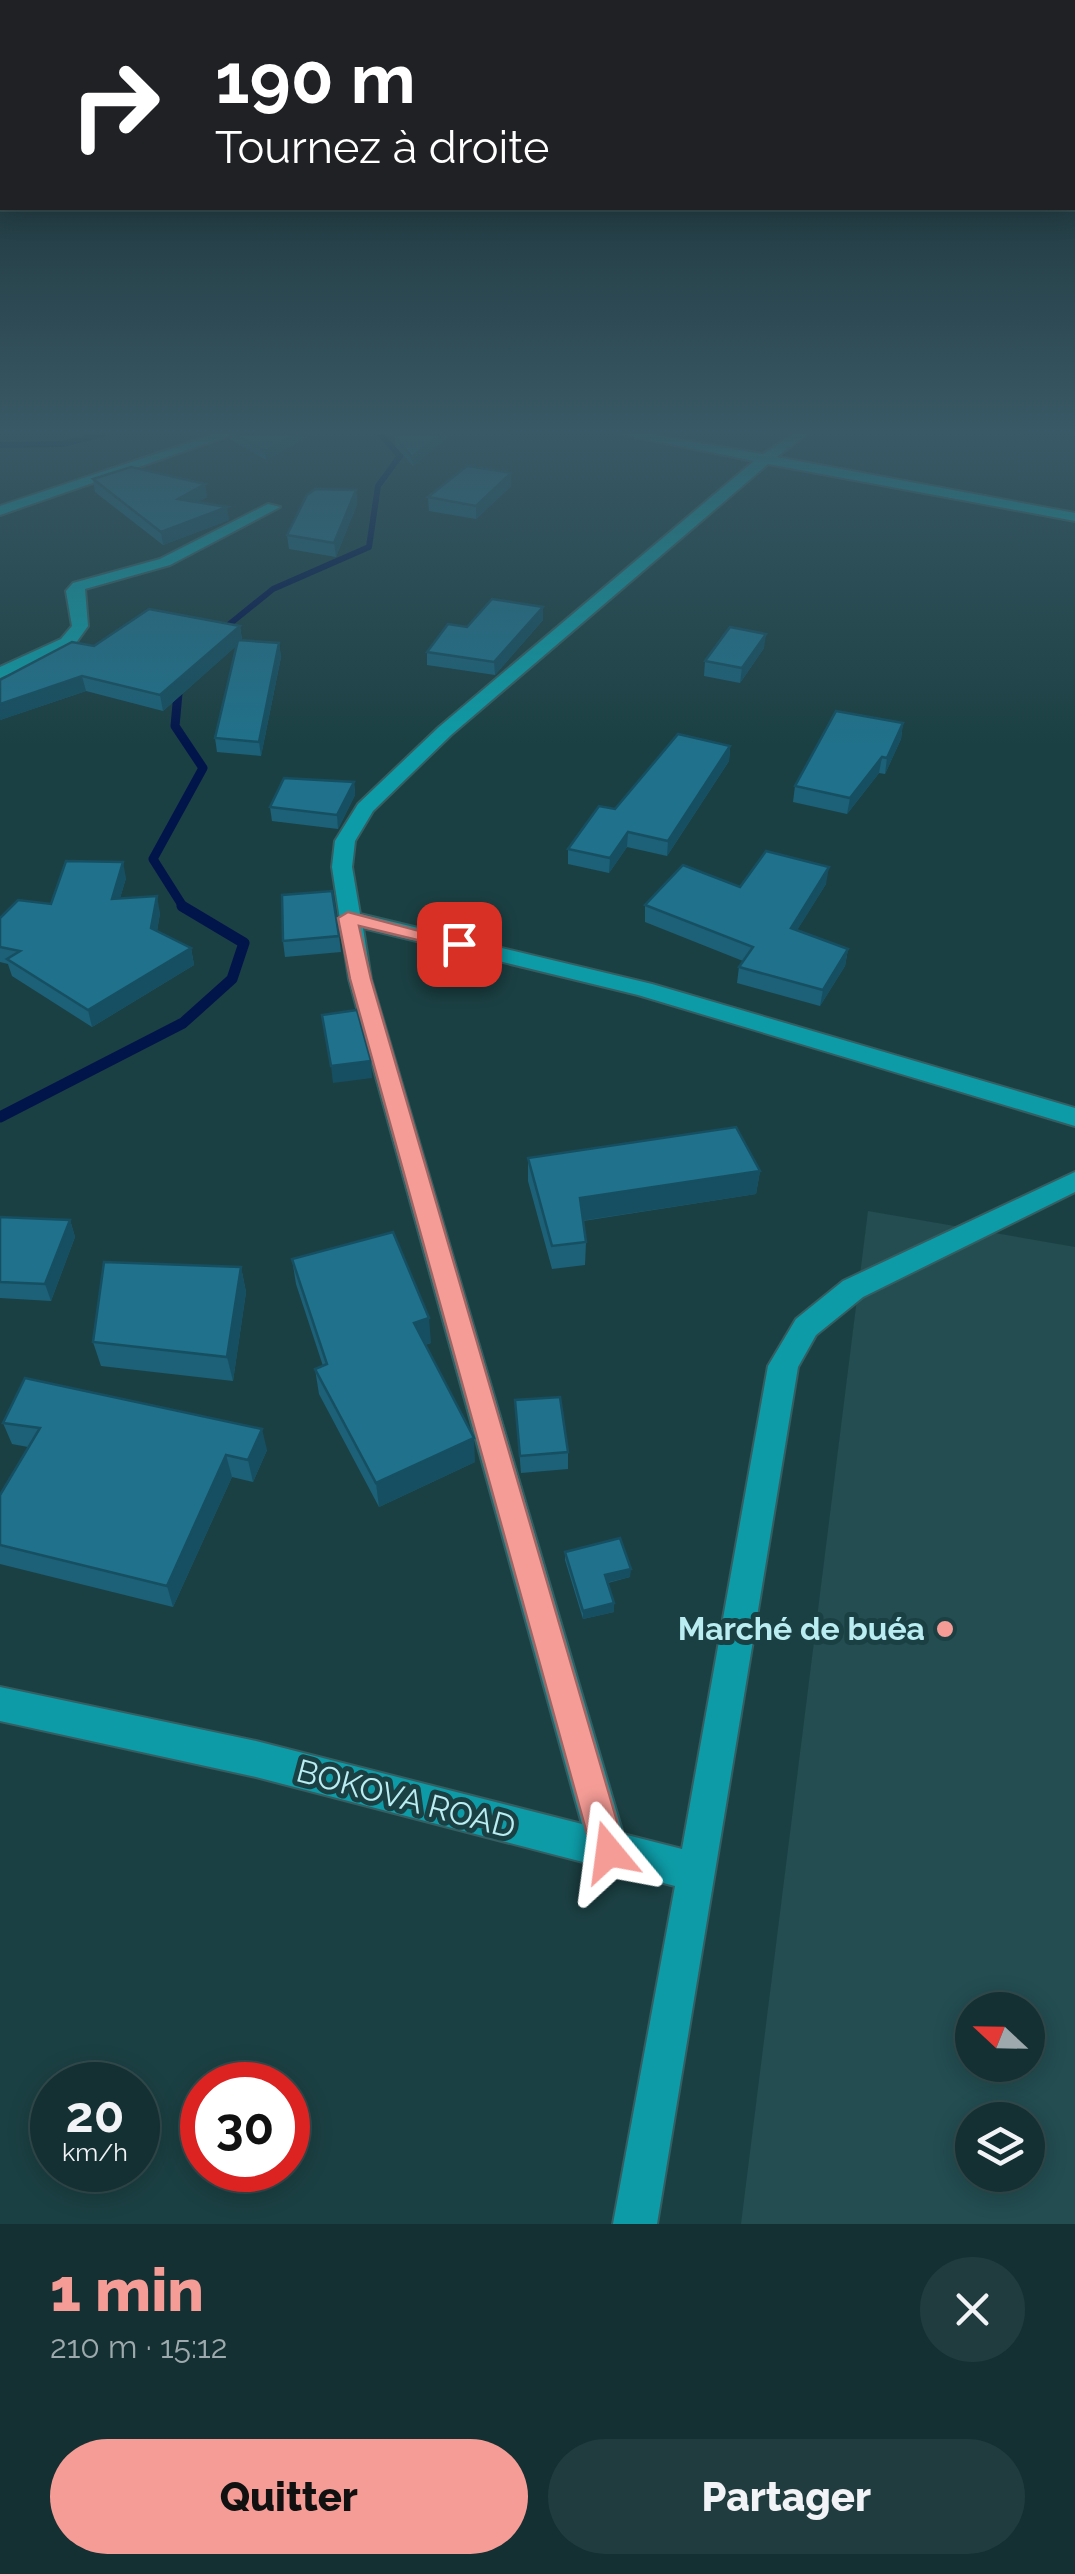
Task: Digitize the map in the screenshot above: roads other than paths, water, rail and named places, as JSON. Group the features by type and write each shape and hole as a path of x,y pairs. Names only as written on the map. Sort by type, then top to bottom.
{"street":[{"path":"0,673 67,643 80,626 74,591 79,586 164,562 212,538"},
{"path":"609,1852 360,979 342,867 345,842 365,808 444,731 671,538"},
{"path":"348,918 644,988 1075,1116"},
{"path":"635,2224 783,1366 806,1327 853,1288 1075,1180"},
{"name":"BOKOVA ROAD","path":"0,1704 256,1759 697,1872"}],"waterway":[{"path":"221,631 273,589 369,547 370,538"},
{"path":"179,682 175,726 203,768 153,859 183,907"},
{"path":"0,1117 183,1023 232,979 244,943 183,907"}],"place":[{"name":"Marché de buéa","path":"945,1629"}]}
